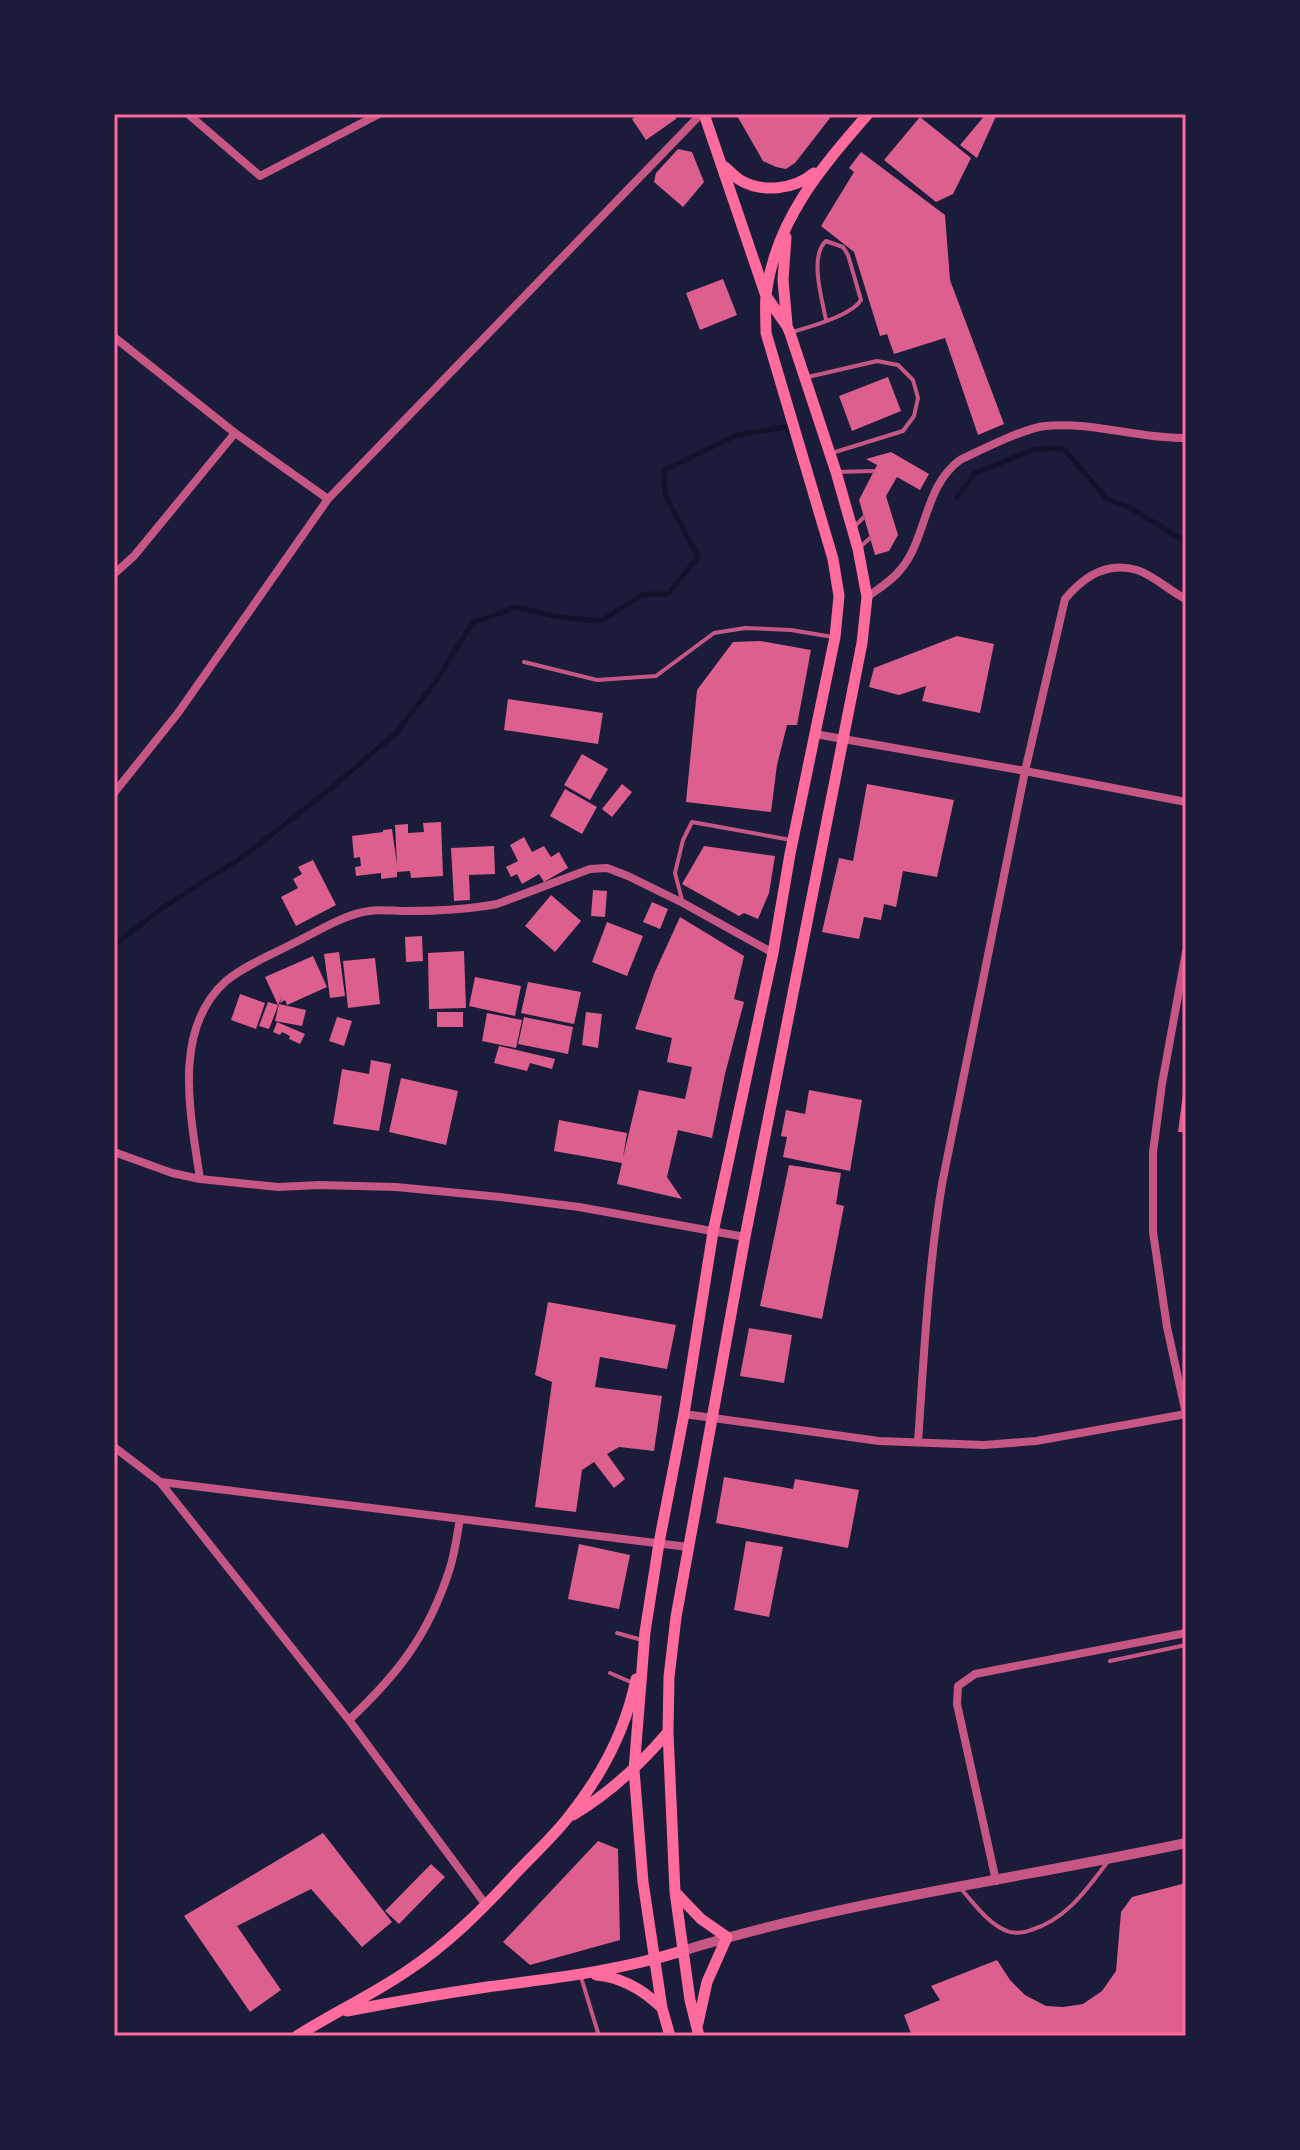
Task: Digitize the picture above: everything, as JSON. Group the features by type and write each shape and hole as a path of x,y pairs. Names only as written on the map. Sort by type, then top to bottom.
{"main road":[{"path":"702,114 766,296 789,329"},
{"path":"297,2036 409,1970 486,1905 569,1818 611,1751 626,1715 645,1636 713,1232 773,953 835,637 839,596 833,559 766,333 766,296 774,260 804,192 868,114"},
{"path":"722,164 740,180 762,188 786,188 808,178 826,163"},
{"path":"698,2033 682,1951 675,1892 668,1732 669,1677 676,1617 745,1237 844,740 867,597 853,527 789,329 783,280 787,225"},
{"path":"645,1636 634,1770 643,1882 662,2008 670,2036"},
{"path":"569,1818 592,1804 634,1770 668,1732"},
{"path":"675,1892 701,1919 727,1937 707,1982 698,2033"},
{"path":"334,2014 405,2000 583,1975 682,1951"},
{"path":"583,1975 611,1977 636,1986 662,2008"}],"street":[{"path":"188,114 260,176 379,114"},
{"path":"114,793 178,713 328,499 702,114"},
{"path":"114,337 235,433 328,499"},
{"path":"867,597 901,570 912,552 937,488 948,468 960,460 1042,426 1087,425 1141,435 1186,438"},
{"path":"114,574 134,556 235,433"},
{"path":"918,1442 940,1198 1025,771 1065,599 1080,582 1108,569 1138,571 1186,599"},
{"path":"815,734 1186,802"},
{"path":"200,1179 189,1091 190,1058 205,1007 227,980 258,961 351,916 369,911 463,910 497,904 590,869 607,868 683,903 773,953"},
{"path":"684,1414 879,1441 984,1445 1036,1441 1186,1414 1167,1327 1153,1232 1153,1152 1186,952"},
{"path":"114,1152 172,1173 200,1179 278,1187 396,1187 500,1197 579,1207 745,1237"},
{"path":"114,1447 160,1482 349,1720 486,1905"},
{"path":"160,1482 688,1547"},
{"path":"349,1720 383,1688 412,1650 435,1609 451,1565 460,1519"},
{"path":"996,1881 957,1704 958,1686 975,1674 1186,1633"},
{"path":"682,1951 727,1937 891,1899 1186,1843"}],"lane":[{"path":"789,329 826,320 856,308 861,300 848,255 843,247 826,241 819,250 818,268 826,320"},
{"path":"804,378 877,361 898,365 913,380 918,398 914,416 903,431 829,453"},
{"path":"836,472 874,471"},
{"path":"853,527 864,517"},
{"path":"858,549 870,538"},
{"path":"524,662 597,680 656,676 714,633 745,628 791,630 835,637"},
{"path":"683,903 675,873 683,840 692,822 793,841"},
{"path":"617,1633 645,1636"},
{"path":"1110,1661 1186,1645"},
{"path":"610,1673 635,1684"},
{"path":"959,1887 996,1925 1009,1932 1025,1932 1053,1922 1066,1911 1109,1860"},
{"path":"583,1975 599,2036"}],"building":[{"path":"640,114 676,114 676,119 646,140 632,119"},
{"path":"736,114 827,114 830,118 795,163 786,169 763,161"},
{"path":"986,114 997,114 977,158 960,145"},
{"path":"920,117 971,158 953,194 936,202 884,160"},
{"path":"678,149 692,152 704,182 683,207 654,182 656,173"},
{"path":"861,152 945,215 950,280 1004,424 978,435 945,338 894,354 887,334 880,336 854,252 821,226 854,172 849,168"},
{"path":"723,279 737,315 700,330 686,293"},
{"path":"888,377 901,411 852,431 839,396"},
{"path":"891,452 929,474 920,490 897,477 886,496 898,535 889,551 875,555 859,500 877,465 866,459"},
{"path":"957,636 994,644 980,713 922,701 926,686 899,695 869,687 874,668"},
{"path":"760,641 811,650 797,725 787,725 777,765 771,812 686,802 697,690 733,642"},
{"path":"508,699 603,713 598,744 504,730"},
{"path":"582,754 608,769 590,800 564,785"},
{"path":"622,784 632,792 612,817 602,809"},
{"path":"867,784 954,800 937,877 903,871 896,907 884,904 881,920 864,917 859,939 822,932 839,858 853,861"},
{"path":"565,789 597,807 582,834 550,816"},
{"path":"441,822 443,876 411,878 410,871 397,872 397,877 381,879 381,873 356,876 355,867 361,866 360,857 354,858 352,836 392,829 397,865 395,825 408,824 408,833 424,832 423,823"},
{"path":"524,837 532,852 544,846 551,857 559,852 568,868 544,882 539,874 522,884 517,874 511,877 506,867 518,861 510,845"},
{"path":"494,846 495,874 469,875 470,900 454,901 451,848"},
{"path":"704,846 775,856 769,893 758,919 744,913 739,916 682,884"},
{"path":"313,860 336,905 296,926 281,897 298,888 293,879 302,874 298,867"},
{"path":"593,890 607,891 605,917 591,916"},
{"path":"551,895 581,921 555,952 525,926"},
{"path":"652,902 668,909 660,929 643,922"},
{"path":"680,917 744,956 734,999 744,1002 712,1138 678,1130 667,1177 682,1199 617,1184 622,1163 554,1151 559,1120 627,1133 623,1158 639,1090 685,1099 692,1067 667,1062 672,1038 635,1029 654,974"},
{"path":"607,922 643,936 627,976 592,962"},
{"path":"422,936 423,961 406,962 405,937"},
{"path":"464,951 466,1008 429,1009 428,953"},
{"path":"339,952 345,996 330,998 324,954"},
{"path":"313,956 327,987 287,1005 285,1000 280,1003 281,998 269,1029 259,1026 268,1002 278,1005 265,977"},
{"path":"375,958 380,1004 348,1008 343,961"},
{"path":"475,977 521,986 515,1016 469,1006"},
{"path":"528,982 581,992 574,1024 521,1013"},
{"path":"240,994 265,1003 256,1029 231,1020"},
{"path":"279,1004 306,1010 302,1026 275,1021"},
{"path":"437,1012 463,1012 463,1027 437,1027"},
{"path":"586,1012 602,1014 598,1048 582,1045"},
{"path":"487,1013 522,1020 516,1048 482,1041"},
{"path":"337,1017 352,1021 344,1046 329,1041"},
{"path":"524,1017 573,1027 568,1054 518,1044"},
{"path":"277,1022 305,1034 300,1044 282,1032 280,1035 273,1032"},
{"path":"499,1046 555,1059 552,1069 530,1063 527,1071 494,1063"},
{"path":"371,1060 391,1064 379,1131 333,1124 342,1069 369,1074"},
{"path":"401,1078 458,1091 446,1145 389,1132"},
{"path":"1184,1086 1186,1132 1178,1132"},
{"path":"809,1090 862,1100 850,1171 783,1157 787,1137 781,1136 786,1110 805,1114"},
{"path":"789,1165 841,1173 836,1204 844,1206 822,1319 760,1306"},
{"path":"548,1302 676,1325 667,1369 600,1357 595,1387 662,1396 654,1451 619,1447 607,1454 625,1479 614,1488 594,1462 582,1470 576,1512 535,1507 552,1382 535,1375"},
{"path":"749,1328 792,1335 784,1383 740,1376"},
{"path":"724,1477 793,1489 795,1479 859,1490 848,1548 716,1523"},
{"path":"746,1541 783,1547 769,1617 734,1610"},
{"path":"579,1544 630,1555 619,1609 568,1599"},
{"path":"323,1833 392,1922 362,1947 311,1889 237,1926 281,1990 250,2012 184,1916"},
{"path":"598,1841 618,1849 620,1940 530,1965 503,1942"},
{"path":"431,1864 445,1877 399,1924 385,1911"},
{"path":"1186,1883 1186,2036 912,2036 904,2015 940,2000 931,1986 997,1960 1025,1995 1046,2006 1083,2004 1102,1991 1116,1971 1121,1912 1132,1897"}],"waterway":[{"path":"114,945 165,906 244,856 397,732 439,677 472,623 517,607 559,617 601,621 643,594 668,594 698,557 665,495 664,470 737,435 785,427 792,435"},
{"path":"957,497 975,473 1033,450 1064,449 1107,499 1131,508 1186,542"}]}
